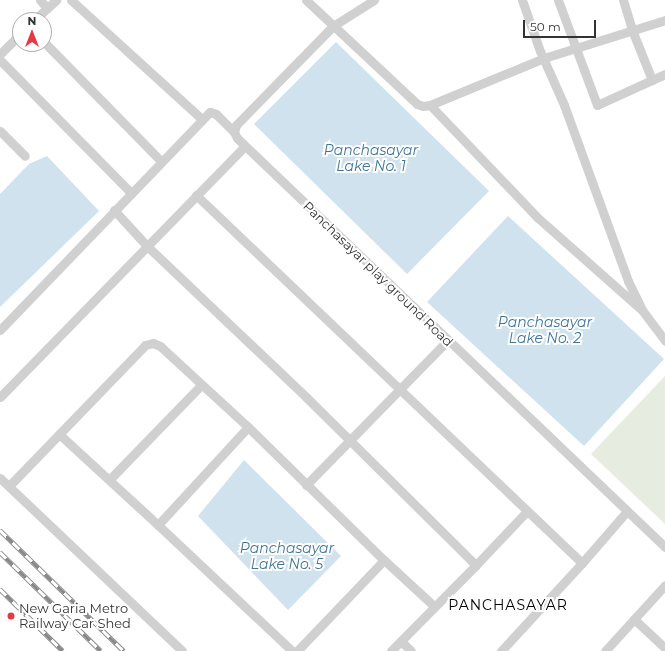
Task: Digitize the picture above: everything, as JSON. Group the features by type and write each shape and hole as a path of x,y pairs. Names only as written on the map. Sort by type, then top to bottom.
{"street":[{"path":"40,0 47,8"},
{"path":"43,12 56,0"},
{"path":"0,330 202,119 71,0"},
{"path":"306,0 417,104 430,105 544,58 665,20"},
{"path":"234,132 236,125 333,26 374,0"},
{"path":"522,0 564,105 626,275 642,310"},
{"path":"558,0 597,105 665,74"},
{"path":"623,0 632,30 652,80"},
{"path":"0,54 12,42"},
{"path":"52,50 162,161"},
{"path":"0,60 131,193"},
{"path":"430,105 538,218 642,310 665,341"},
{"name":"Panchasayar play ground Road","path":"202,119 210,112 216,114 234,132 244,147 665,547"},
{"path":"0,131 25,156"},
{"path":"0,396 244,147"},
{"path":"196,195 582,563"},
{"path":"114,210 147,246 476,564"},
{"path":"306,485 447,341"},
{"path":"9,486 60,435 145,345 153,343 160,346 200,386 248,427 306,485 435,607"},
{"path":"110,479 200,386"},
{"path":"158,525 248,427"},
{"path":"60,435 110,479 292,651"},
{"path":"0,478 182,651"},
{"path":"391,651 527,511"},
{"path":"501,651 582,563 627,511"},
{"path":"297,651 384,560"},
{"path":"606,651 665,585"},
{"path":"634,618 665,648"},
{"path":"401,641 411,651"}],"shaded area":[{"path":"665,376 665,524 591,454"}],"water":[{"name":"Panchasayar Lake No. 1","path":"336,42 489,191 407,274 254,124"},
{"path":"47,156 99,211 0,307 0,194 29,164"},
{"name":"Panchasayar Lake No. 2","path":"508,216 664,359 584,446 427,302"},
{"name":"Panchasayar Lake No. 5","path":"244,460 341,556 288,610 198,516"}],"railway":[{"path":"0,530 124,651"},
{"path":"0,552 101,651"},
{"path":"0,589 63,651"}],"place":[{"name":"New Garia Metro Railway Car Shed","path":"11,616"}],"district":[{"name":"PANCHASAYAR","path":"508,605"}]}
